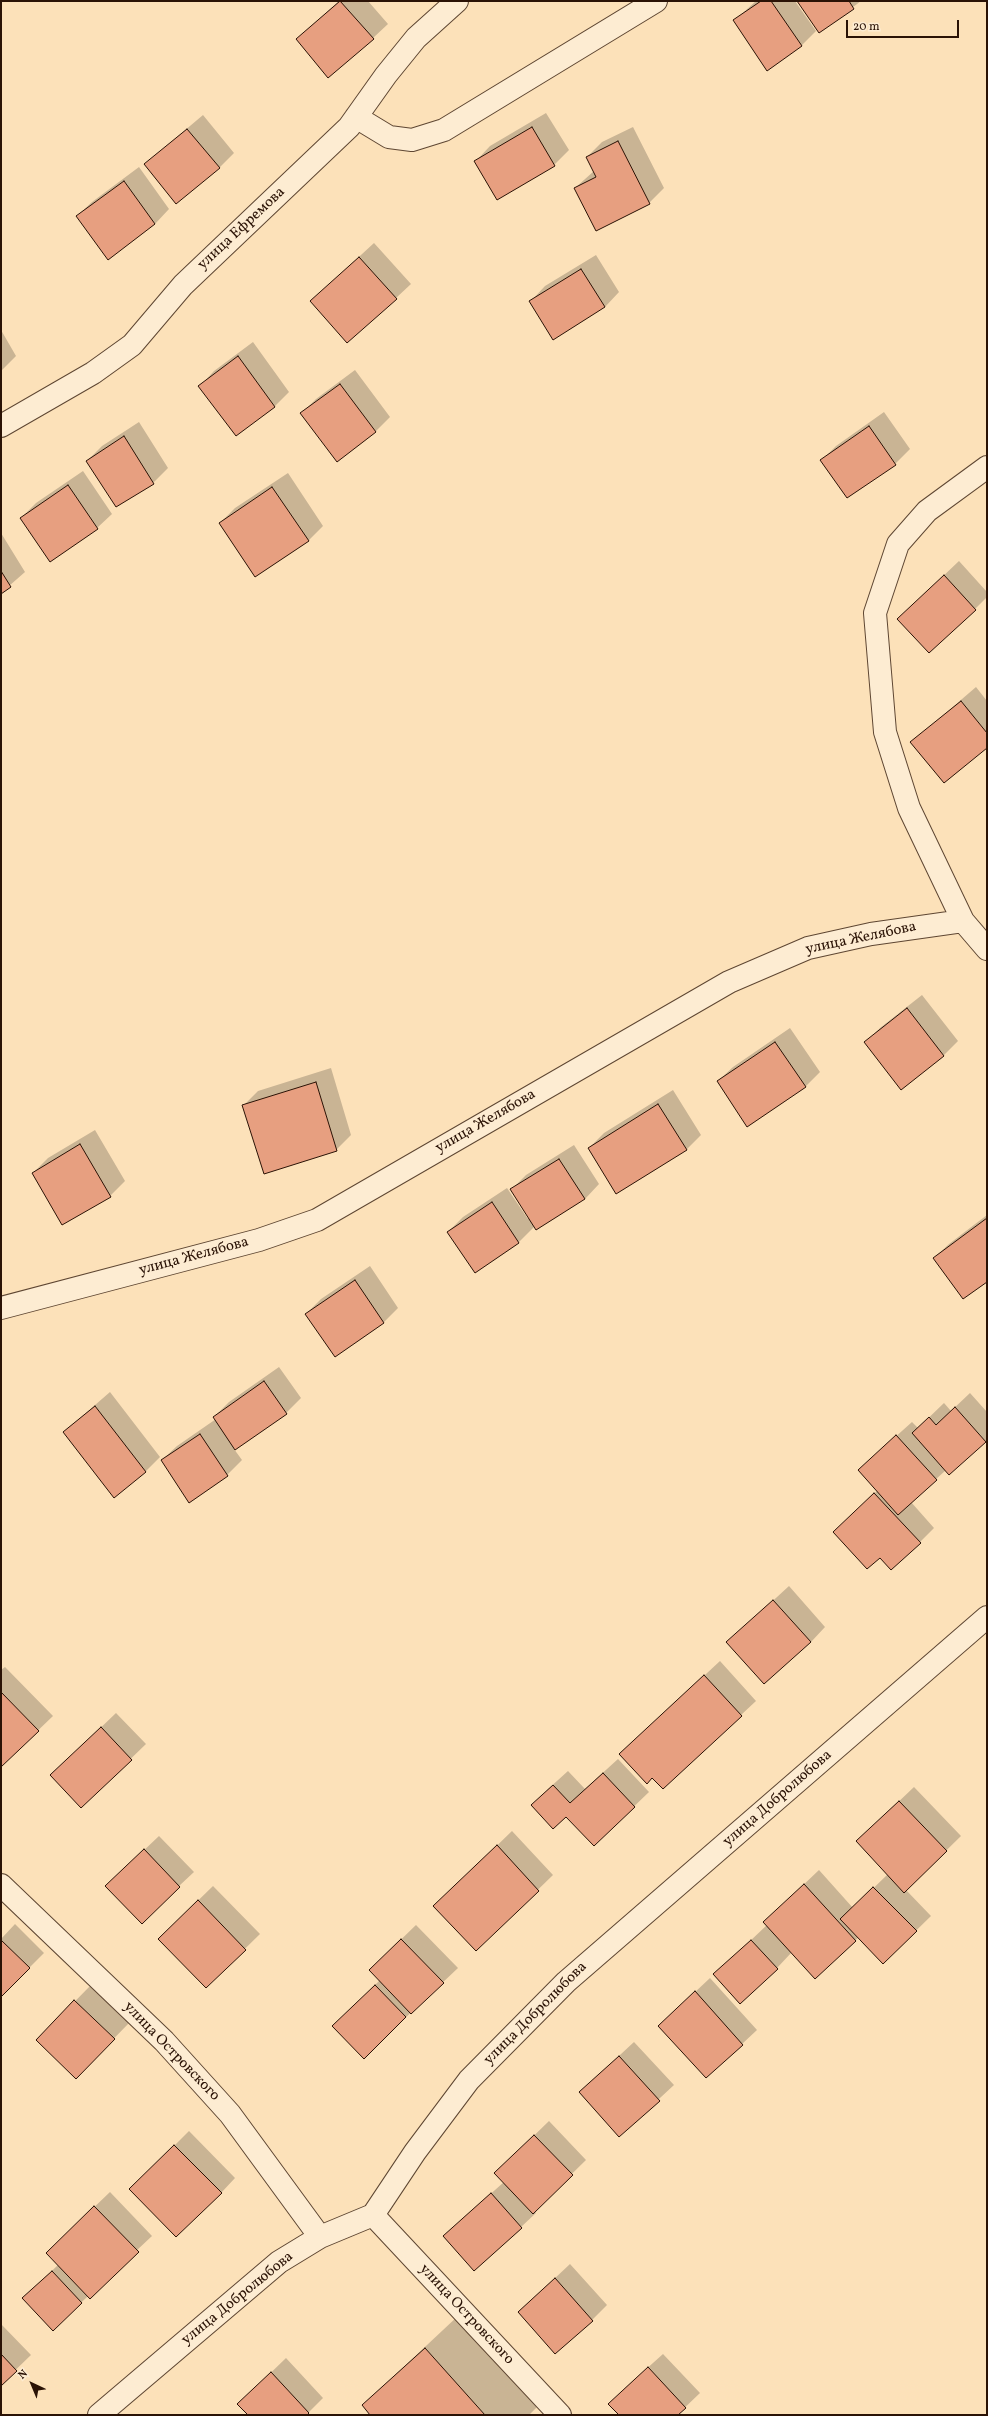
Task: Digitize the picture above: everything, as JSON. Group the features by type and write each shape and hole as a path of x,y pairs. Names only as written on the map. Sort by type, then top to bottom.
{"street":[{"name":"улица Ефремова","path":"1,426 94,373 132,345 183,285 349,127 386,75 416,38 456,1"},
{"path":"356,117 389,137 412,140 444,130 656,1"},
{"path":"987,467 927,511 898,544 875,613 885,732 909,808 963,921 987,949"},
{"name":"улица Желябова","path":"1,1308 259,1240 317,1220 729,982 808,948 871,934 963,921"},
{"name":"улица Добролюбова","path":"100,2415 279,2262 320,2237 373,2215 415,2152 469,2080 566,1982 987,1617"},
{"name":"улица Островского","path":"1,1885 169,2047 230,2114 320,2237"},
{"name":"улица Островского","path":"373,2215 560,2415"}],"building":[{"path":"340,1 374,39 328,78 296,39"},
{"path":"761,1 771,1 802,46 767,71 733,20"},
{"path":"797,1 849,1 854,9 819,33"},
{"path":"532,127 555,166 497,200 474,161"},
{"path":"187,129 220,168 176,204 144,164"},
{"path":"618,141 650,204 596,231 574,188 596,177 586,157"},
{"path":"124,181 155,224 108,260 76,216"},
{"path":"359,257 397,299 347,343 310,301"},
{"path":"581,269 605,307 553,340 529,301"},
{"path":"238,356 275,407 236,436 198,386"},
{"path":"340,384 376,432 337,462 300,413"},
{"path":"869,426 896,465 847,498 820,460"},
{"path":"124,436 154,484 116,507 86,461"},
{"path":"68,485 98,529 50,562 20,518"},
{"path":"272,487 309,541 255,577 219,523"},
{"path":"1,571 11,587 1,594"},
{"path":"944,575 976,610 929,653 897,619"},
{"path":"961,701 987,733 987,748 944,783 910,742"},
{"path":"907,1008 944,1056 901,1090 864,1042"},
{"path":"775,1042 806,1087 747,1127 717,1081"},
{"path":"316,1082 337,1151 264,1174 242,1105"},
{"path":"658,1104 687,1150 616,1194 588,1148"},
{"path":"80,1144 111,1197 62,1225 32,1173"},
{"path":"559,1159 585,1199 536,1230 510,1189"},
{"path":"492,1202 519,1243 475,1273 447,1232"},
{"path":"987,1218 987,1282 963,1299 933,1258"},
{"path":"355,1280 384,1323 335,1357 305,1314"},
{"path":"264,1381 287,1414 235,1450 213,1417"},
{"path":"95,1406 146,1472 114,1498 63,1432"},
{"path":"955,1407 986,1442 949,1475 912,1433 929,1417 936,1425"},
{"path":"200,1434 228,1476 189,1503 161,1460"},
{"path":"896,1435 937,1480 898,1515 858,1470"},
{"path":"874,1493 921,1543 891,1570 880,1558 867,1569 833,1532"},
{"path":"773,1600 811,1642 764,1684 726,1642"},
{"path":"704,1675 742,1716 663,1789 652,1778 647,1784 619,1754"},
{"path":"1,1692 39,1731 1,1767"},
{"path":"101,1727 132,1760 81,1808 50,1775"},
{"path":"603,1773 635,1807 594,1846 566,1817 553,1829 531,1805 553,1785 570,1803"},
{"path":"899,1801 947,1851 904,1893 856,1841"},
{"path":"497,1845 539,1891 476,1951 433,1906"},
{"path":"144,1849 180,1887 142,1924 105,1886"},
{"path":"804,1884 856,1941 815,1979 763,1922"},
{"path":"873,1887 917,1931 883,1964 840,1919"},
{"path":"198,1900 246,1950 206,1988 158,1939"},
{"path":"401,1939 444,1983 411,2014 369,1970"},
{"path":"1,1940 30,1968 1,1997"},
{"path":"751,1940 778,1969 740,2004 713,1974"},
{"path":"375,1985 406,2017 364,2059 332,2026"},
{"path":"695,1991 743,2045 706,2078 658,2026"},
{"path":"74,2000 115,2039 76,2079 36,2040"},
{"path":"619,2056 660,2101 619,2137 579,2092"},
{"path":"534,2135 573,2175 533,2214 494,2173"},
{"path":"174,2145 222,2193 176,2237 129,2189"},
{"path":"491,2193 522,2228 474,2271 443,2236"},
{"path":"94,2206 139,2252 90,2299 46,2253"},
{"path":"52,2271 82,2303 53,2331 22,2298"},
{"path":"555,2278 593,2321 555,2354 518,2312"},
{"path":"425,2348 485,2415 370,2415 362,2405"},
{"path":"1,2354 17,2371 1,2386"},
{"path":"648,2367 686,2408 678,2415 619,2415 608,2404"},
{"path":"271,2372 309,2413 307,2415 248,2415 237,2404"}]}
